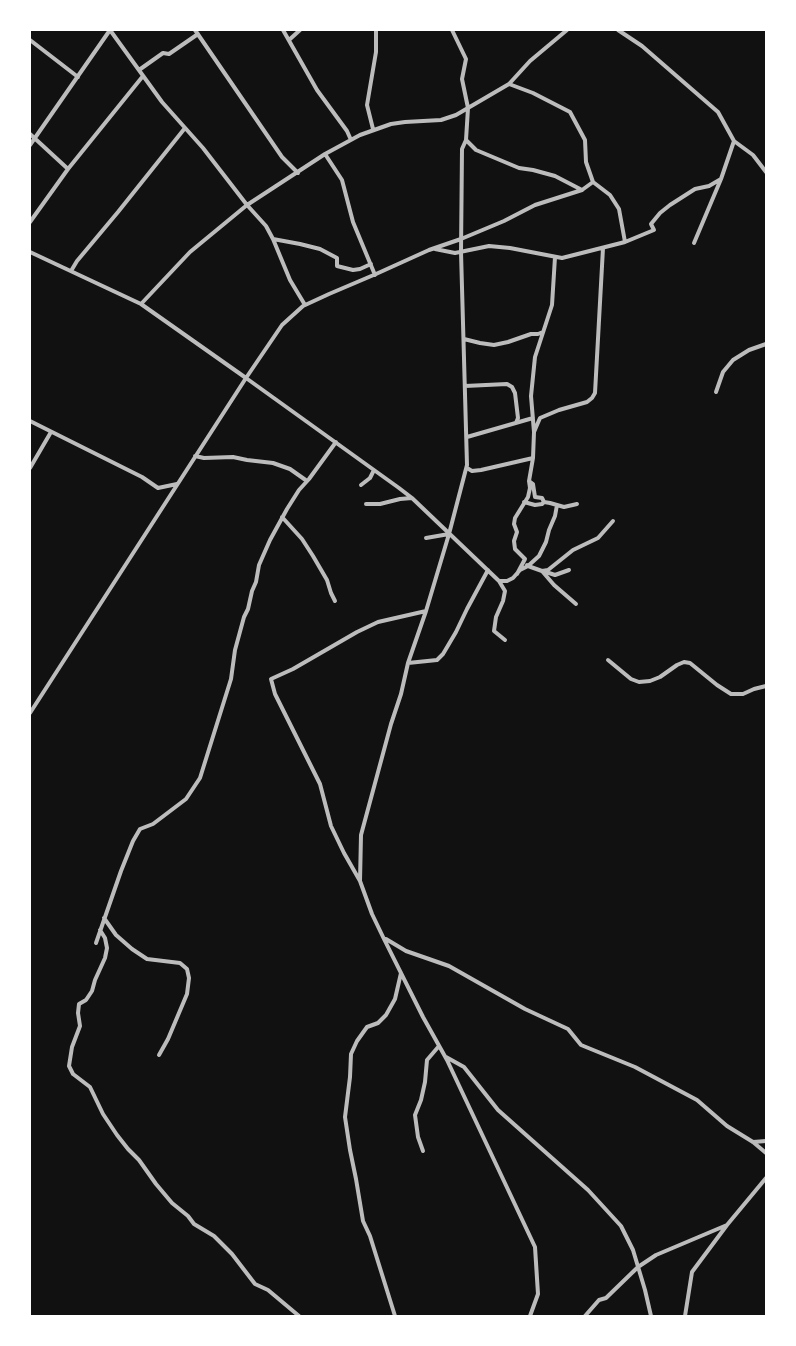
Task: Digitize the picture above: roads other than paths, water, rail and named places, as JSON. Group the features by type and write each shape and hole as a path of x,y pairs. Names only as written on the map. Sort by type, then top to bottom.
{"street":[{"path":"30,145 110,30 162,102 203,148 247,205 266,226 290,280 305,305"},
{"path":"282,30 317,90 347,131 351,140"},
{"path":"289,40 300,30"},
{"path":"373,129 366,105 376,52 376,30"},
{"path":"360,880 361,835 408,663 449,534 466,468 466,386 461,239 462,148 466,140 468,108 462,79 466,59 452,30"},
{"path":"141,304 190,252 247,205 325,154 373,129 405,122 441,120 456,115 509,84 530,60 567,30"},
{"path":"618,30 642,46 718,112 734,141 753,155 766,172"},
{"path":"139,70 163,53 169,54 196,32 282,157 298,173"},
{"path":"30,40 78,77"},
{"path":"30,222 68,169 143,76"},
{"path":"509,84 533,93 570,112 585,140 586,162 593,182 610,195 619,209 625,242"},
{"path":"70,271 185,128"},
{"path":"30,134 68,169"},
{"path":"466,140 476,150 519,168 555,176 582,190"},
{"path":"694,243 721,179 734,141"},
{"path":"325,154 342,180 353,222 375,275"},
{"path":"429,250 436,249 455,253 488,246 510,248 562,258 625,242 654,230 651,224 660,213 695,189 709,186 721,179"},
{"path":"30,714 176,484 282,324 305,305 328,294 429,250 504,221 535,205 582,190 593,182"},
{"path":"273,239 320,249 337,258 337,266 353,270 371,264"},
{"path":"534,432 540,418 587,402 595,393 603,248"},
{"path":"30,252 141,304 412,498 499,581 505,591 496,617 494,630 505,640"},
{"path":"555,257 552,305 536,357 532,396 534,432 530,488 528,496 515,518 514,524 517,532 514,541 516,549 524,559 524,563 528,566 555,575 570,570"},
{"path":"464,339 494,345 543,332"},
{"path":"716,392 723,372 733,360 749,350 766,344"},
{"path":"466,386 507,384 512,386 515,393 518,418 516,423"},
{"path":"467,437 533,418"},
{"path":"30,421 158,488 176,484"},
{"path":"30,468 51,432"},
{"path":"96,943 121,871 140,829 153,824 186,799 200,778 231,679 235,650 256,582 259,565 282,517 299,490 336,442"},
{"path":"195,456 204,458 233,456 247,460 273,463 290,469 307,481"},
{"path":"466,468 472,471 481,470 532,458"},
{"path":"361,485 370,478 374,470"},
{"path":"530,481 535,496 542,498 544,502"},
{"path":"366,504 380,504 412,498"},
{"path":"524,502 534,504 542,504 544,502 564,507 577,504"},
{"path":"499,581 506,581 539,556 555,516 556,505"},
{"path":"282,517 302,539 314,556 328,580 335,601"},
{"path":"542,571 548,570 573,550 598,538 613,521"},
{"path":"426,538 449,534"},
{"path":"517,574 524,559"},
{"path":"408,663 437,660 443,654 488,570"},
{"path":"542,571 554,586 576,604"},
{"path":"426,611 378,622 357,632 300,666 271,680 275,694 320,784 331,826 360,880 372,914 444,1056 534,1248 538,1294 530,1316"},
{"path":"608,660 631,679 639,682 650,681 660,677 677,665 690,662 717,685 731,694 743,694 766,686"},
{"path":"104,918 116,934 132,949 147,959 180,963 187,969 189,978 187,994 159,1055"},
{"path":"100,930 105,938 107,948 92,991 86,1000 79,1004 80,1026 72,1047 70,1066 73,1074 90,1087 103,1114 117,1135 172,1203 188,1216 194,1224 214,1236 232,1254 255,1284 268,1290 299,1316"},
{"path":"384,938 406,950 449,966 525,1009 568,1029 581,1045 635,1067 697,1100 727,1126 766,1153"},
{"path":"395,1316 370,1236 363,1221 345,1117 350,1083 351,1054 367,1027 378,1022 386,1015 395,999 401,973"},
{"path":"423,1151 418,1138 415,1115 423,1091 427,1060 439,1046"},
{"path":"444,1056 464,1067 498,1110 588,1190 621,1226 633,1250 651,1316"},
{"path":"752,1142 766,1141"},
{"path":"684,1316 692,1272 727,1225 766,1178"},
{"path":"585,1316 599,1300 606,1298 638,1267 656,1255 727,1225"}]}
